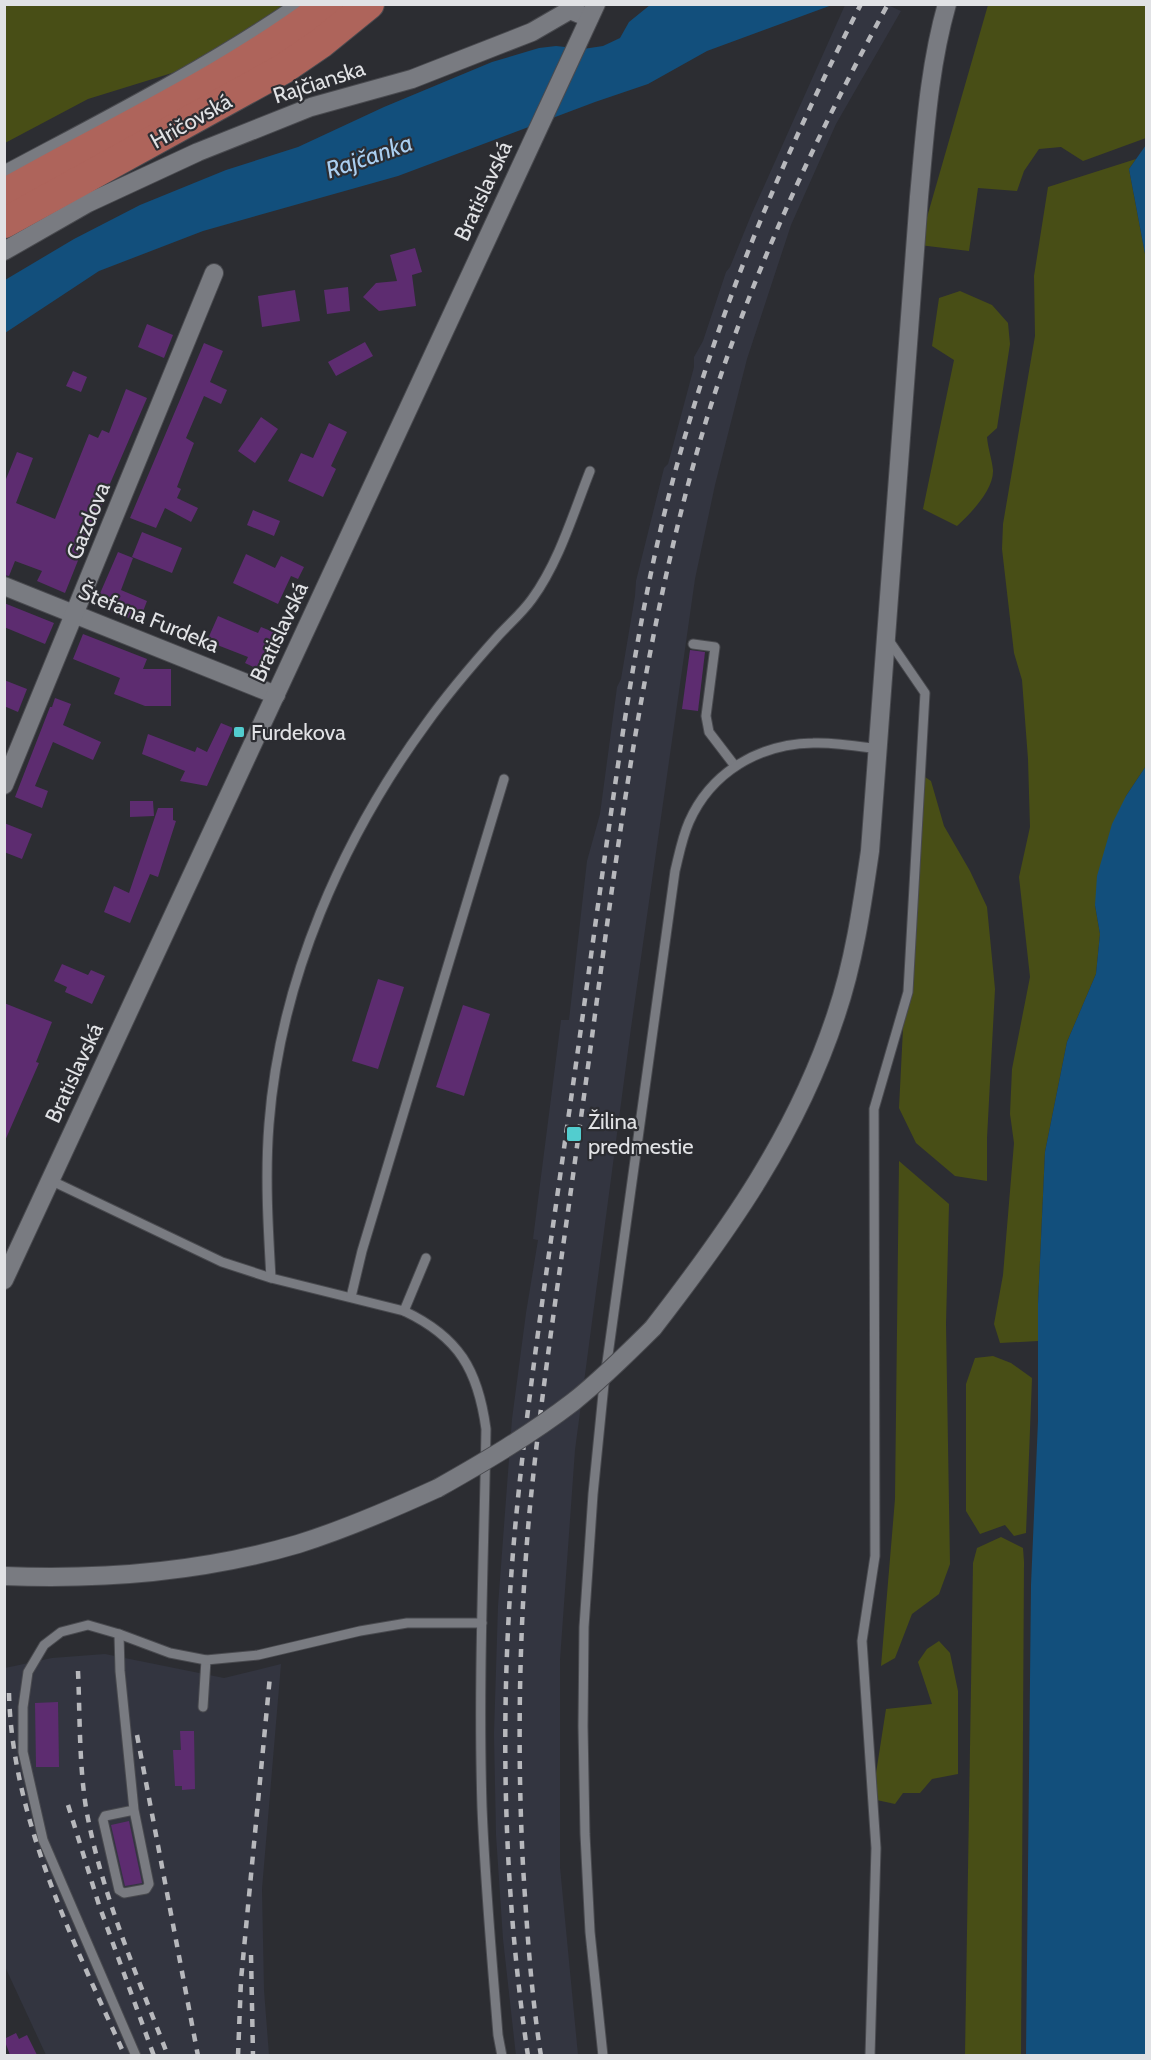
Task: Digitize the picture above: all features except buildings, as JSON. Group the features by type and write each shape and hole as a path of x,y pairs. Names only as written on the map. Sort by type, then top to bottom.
{"main road":[{"name":"Hričovská","path":"4,194 223,75 293,30 328,4"},
{"name":"Hričovská","path":"4,223 283,69 321,43 369,4"}],"street":[{"name":"Hričovská","path":"4,175 205,65 270,27 302,4"},
{"path":"4,1576 51,1578 114,1575 249,1557 346,1528 438,1488 495,1455 573,1401 617,1364 653,1328 705,1262 764,1173 799,1106 836,1015 862,909 870,851 919,197 929,95 947,4"},
{"name":"Rajčianska","path":"4,251 88,203 198,152 311,107 412,79 532,32 570,10 589,19"},
{"name":"Bratislavská","path":"4,1280 589,19"},
{"name":"Gazdova","path":"4,785 76,614 213,273"},
{"name":"Štefana Furdeka","path":"4,586 276,695"}],"lane":[{"path":"271,1278 267,1174 269,1123 278,1056 299,971 331,885 383,785 427,722 476,661 532,599 564,539 590,471"},
{"path":"870,2055 876,1848 862,1641 875,1556 874,1109 908,992 925,693 887,638"},
{"path":"693,644 715,647 706,716 709,732 735,766"},
{"path":"603,2055 590,1932 585,1833 584,1627 593,1494 603,1395 675,871 685,832 695,808 713,785 735,766 758,754 795,744 816,743 878,749"},
{"path":"351,1297 362,1251 504,779"},
{"path":"50,1180 222,1262 271,1278 404,1311 439,1331 456,1349 472,1372 482,1402 486,1429 482,1623 482,1807 486,1890 498,2035 502,2055"},
{"path":"404,1311 426,1258"},
{"path":"136,2055 43,1840 23,1752 23,1707 28,1672 44,1645 61,1632 88,1625 170,1653 206,1660 258,1655 360,1631 407,1623 482,1623"},
{"path":"119,1634 120,1671 134,1810 149,1884 146,1888 124,1893 119,1890 103,1820 105,1816 134,1810"},
{"path":"203,1707 206,1660"}],"shaded area":[{"path":"845,5 888,5 901,11 836,124 791,225 747,359 715,485 695,579 631,1028 575,1450 560,1660 560,1867 578,2055 516,2056 503,1939 496,1835 494,1734 498,1606 512,1419 538,1240 533,1239 561,1020 569,1020 587,861 600,814 617,687 621,679 636,581 664,468 668,464 694,367 694,357 703,341 726,272"},
{"path":"105,1654 224,1678 281,1664 262,1889 264,1990 269,2055 46,2055 7,1971 5,1966 5,1668 52,1658"}],"green space":[{"path":"5,5 312,5 292,36 88,99 5,143"},
{"path":"988,5 1146,5 1146,138 1083,161 1061,147 1039,149 1024,171 1017,191 978,188 969,251 919,245"},
{"path":"1136,159 1129,169 1146,259 1146,766 1126,796 1095,905 1100,934 1096,974 1067,1042 1045,1152 1038,1341 1000,1343 994,1324 1003,1275 1014,1143 1010,1114 1012,1069 1030,977 1019,877 1030,827 1028,759 1022,680 1014,653 1002,549 1003,524 1035,336 1034,276 1048,187"},
{"path":"960,291 992,305 1008,323 1010,344 997,428 987,437 993,470 990,486 980,501 957,526 923,509 954,360 932,346 939,298"},
{"path":"916,771 931,781 944,826 970,871 987,907 995,989 987,1181 955,1176 916,1143 899,1108"},
{"path":"899,1161 949,1204 946,1324 950,1564 939,1594 912,1614 895,1658 881,1666 895,1499"},
{"path":"993,1356 1011,1363 1032,1378 1026,1533 1014,1536 1005,1525 980,1534 966,1511 966,1384 975,1358"},
{"path":"1001,1537 1023,1548 1024,1562 1021,2055 965,2055 973,1563 977,1548"},
{"path":"939,1641 950,1653 958,1691 958,1774 932,1779 920,1793 903,1793 895,1804 872,1799 886,1709 932,1704 918,1662 927,1649"}],"water":[{"name":"Rajčanka","path":"650,5 832,5 707,51 648,84 398,176 203,231 99,271 5,333 5,280 74,239 140,205 226,170 298,147 384,107 492,62 539,48 556,46 583,49 603,46 620,38 629,22"},
{"path":"1146,145 1146,259 1129,169"},
{"path":"1146,766 1146,2055 1026,2055 1031,1585 1038,1421 1038,1304 1045,1152 1067,1042 1096,974 1100,934 1095,905 1097,876 1112,824 1126,796"}],"railway":[{"path":"528,2056 512,1919 508,1851 505,1713 511,1576 534,1362 626,710 655,554 701,382 747,254 773,191 861,4"},
{"path":"541,2056 530,1961 521,1822 520,1691 526,1561 534,1470 552,1328 628,777 661,598 682,509 706,421 724,367 743,313 786,208 835,105 888,4"},
{"path":"78,1671 82,1774 93,1840 110,1902 168,2056"},
{"path":"238,2056 241,1980 270,1676"},
{"path":"9,1693 13,1740 21,1787 34,1833 67,1925 125,2056"},
{"path":"137,1735 198,2056"},
{"path":"68,1805 99,1905 154,2056"},
{"path":"251,1955 253,2056"}],"place":[{"name":"Furdekova","path":"239,732"},
{"name":"Žilina predmestie","path":"574,1134"}]}
